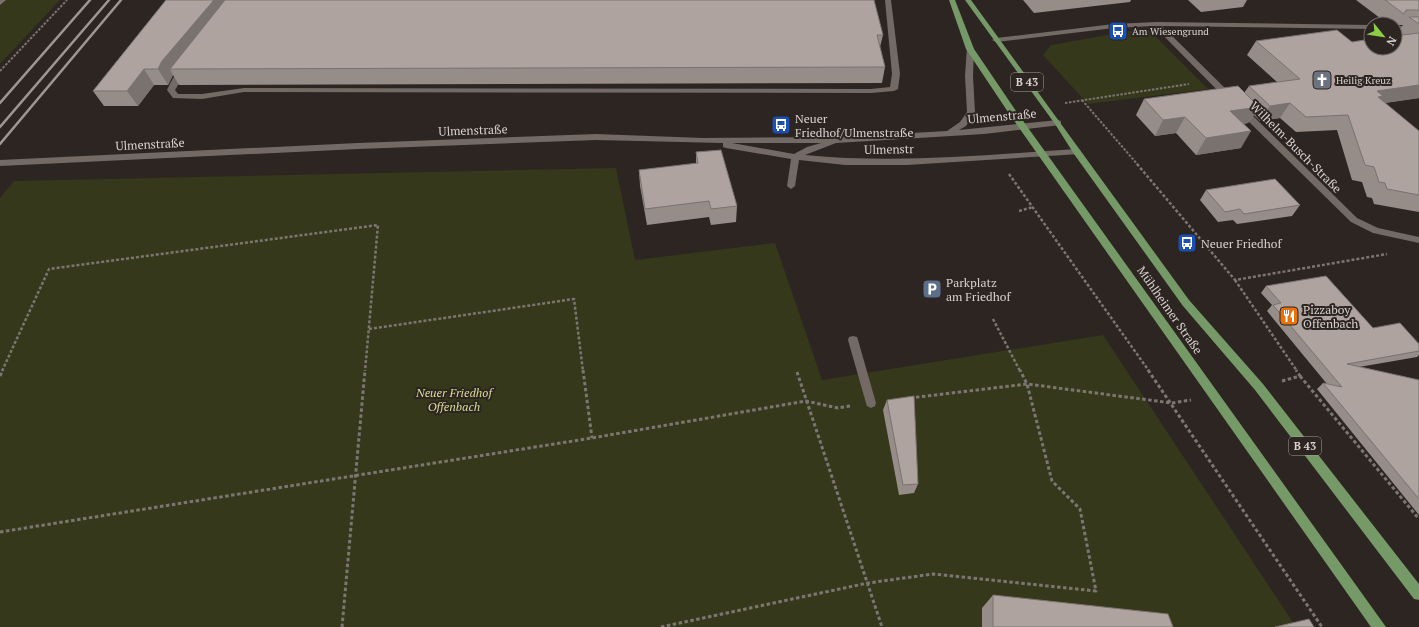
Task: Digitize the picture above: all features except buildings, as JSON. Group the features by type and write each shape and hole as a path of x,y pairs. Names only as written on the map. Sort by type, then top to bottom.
{"main road":[{"name":"Mühlheimer Straße","path":"952,0 970,49 1023,127 1380,627"},
{"name":"Mühlheimer Straße","path":"968,0 1058,123 1077,152 1186,303 1259,387 1419,594"}],"street":[{"path":"191,60 176,78 171,90 176,96 192,98 215,93 244,90 871,91 894,89 896,74 888,0"},
{"path":"996,40 1114,26 1156,24 1363,27"},
{"name":"Wilhelm-Busch-Straße","path":"1156,24 1343,211 1354,220 1376,231 1419,240"},
{"path":"1403,28 1419,28"},
{"name":"Ulmenstraße","path":"948,133 963,124 971,112 969,76 970,49"},
{"name":"Ulmenstraße","path":"0,163 358,146 596,137 703,140 840,140 948,133 1058,123"},
{"name":"Ulmenstr","path":"703,140 795,157 845,162 907,162 1077,152"},
{"path":"791,186 795,157 810,149 840,140"},
{"path":"853,340 871,403"}],"path":[{"path":"0,71 67,0"},
{"path":"1082,100 1235,280 1375,255 1389,254"},
{"path":"1019,211 1033,207"},
{"path":"0,376 49,269 378,225 342,627"},
{"path":"369,329 574,299 592,438"},
{"path":"661,627 868,583 933,574 1096,591 1080,509 1052,481 1027,384 993,318"},
{"path":"797,372 882,627"},
{"path":"1300,376 1419,519"},
{"path":"0,532 592,438 806,401 838,408 1027,384"}],"green space":[{"path":"0,0 60,0 0,64"},
{"path":"1147,28 1208,89 1088,104 1043,55 1051,45"},
{"name":"Neuer Friedhof Offenbach","path":"616,168 635,260 775,243 822,380 1103,335 1296,627 0,627 0,198 14,181"}],"railway":[{"path":"0,103 90,0"},
{"path":"0,127 109,0"},
{"path":"0,144 121,0"}],"place":[{"name":"Am Wiesengrund","path":"1118,31"},
{"name":"Heilig Kreuz","path":"1322,80"},
{"name":"Neuer Friedhof/Ulmenstraße","path":"781,125"},
{"name":"Neuer Friedhof","path":"1187,243"},
{"name":"Parkplatz am Friedhof","path":"932,289"},
{"name":"Pizzaboy Offenbach","path":"1289,316"}]}
